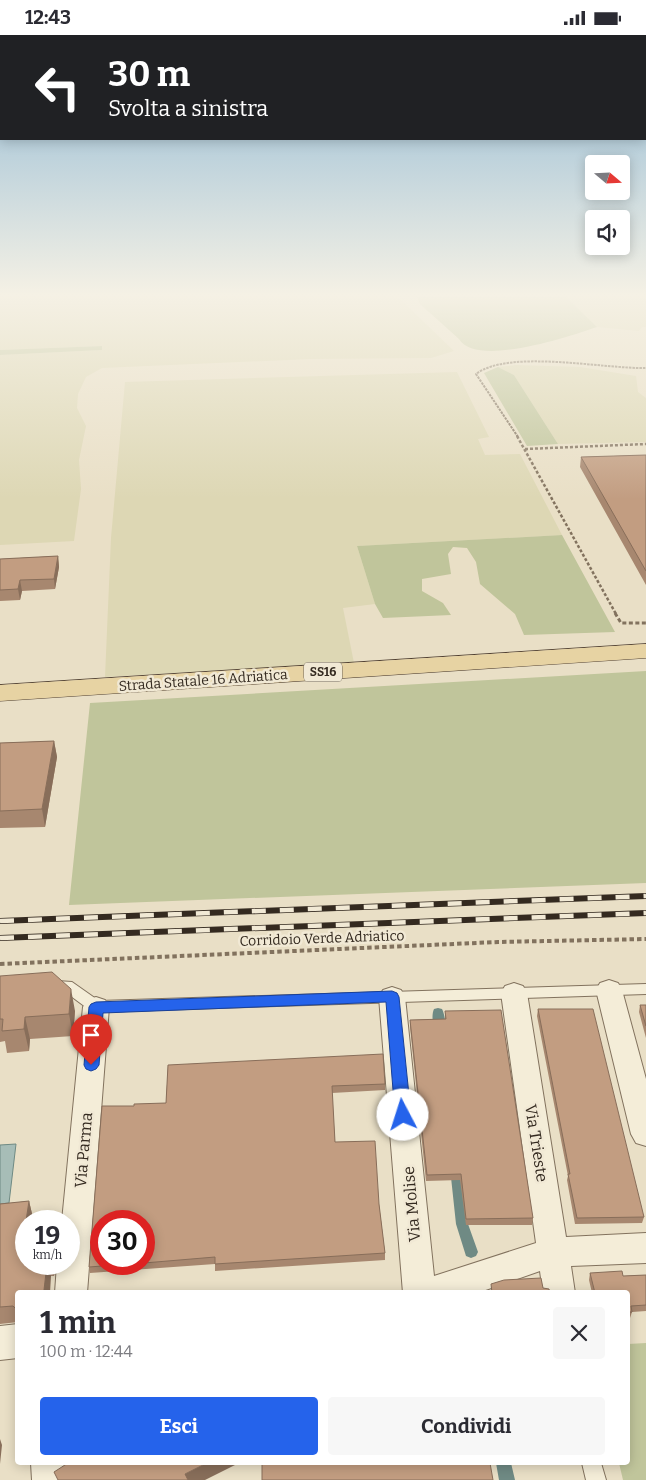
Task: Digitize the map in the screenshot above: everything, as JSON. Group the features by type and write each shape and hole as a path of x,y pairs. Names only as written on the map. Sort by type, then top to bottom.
{"main road":[{"name":"Strada Statale 16 Adriatica","path":"0,693 646,651"}],"street":[{"path":"609,990 646,1134"},
{"name":"Via Trieste","path":"514,993 559,1290"},
{"name":"Via Molise","path":"392,997 420,1290"},
{"name":"Via Parma","path":"70,1290 96,1007"},
{"path":"439,1290 553,1252 646,1248"},
{"path":"0,1343 15,1341"},
{"path":"49,1465 50,1480"}],"lane":[{"path":"48,987 67,986 96,1007 646,989"},
{"path":"592,1465 596,1480"}],"path":[{"path":"503,364 488,366 476,374 526,449 561,517 621,623 646,623"},
{"path":"567,364 624,370 646,368"},
{"path":"526,449 646,444"},
{"name":"Corridoio Verde Adriatico","path":"0,964 488,942 646,939"}],"shaded area":[{"path":"0,364 185,364 102,368 86,377 78,394 77,408 86,426 79,460 81,489 74,541 0,545"},
{"path":"516,365 580,367 636,376 638,392 646,398 646,442 558,444 514,375 498,367"},
{"path":"457,372 489,437 478,439 485,455 520,454 562,535 357,546 375,604 343,608 354,663 105,677 111,538 125,382"}],"green space":[{"path":"498,367 514,375 558,444 527,446 484,373"},
{"path":"562,535 615,632 524,635 515,614 480,584 476,562 467,548 453,547 448,554 451,574 422,579 422,591 443,603 451,615 383,618 375,604 357,546"},
{"path":"646,671 646,883 69,905 90,703"},
{"path":"646,1343 646,1480 623,1480 619,1465 630,1465 630,1344"}],"water":[{"path":"16,1144 9,1203 0,1204 0,1145"}],"building":[{"path":"646,455 646,571 581,457"},
{"path":"58,556 54,579 20,580 18,589 0,590 0,559"},
{"path":"54,741 42,809 0,811 0,743"},
{"path":"52,972 71,989 69,1014 25,1017 24,1029 2,1031 3,1019 0,1019 0,976"},
{"path":"640,1005 646,1005 646,1026"},
{"path":"538,1009 593,1009 644,1217 577,1218"},
{"path":"501,1010 533,1218 466,1219 461,1174 427,1175 410,1020 446,1019 445,1011"},
{"path":"383,1054 385,1084 332,1086 335,1142 375,1141 379,1204 385,1253 215,1264 215,1257 155,1262 155,1210 94,1210 102,1106 166,1103 168,1065"},
{"path":"29,1201 28,1210 15,1210 15,1275 46,1275 44,1290 15,1290 15,1308 13,1306 0,1307 0,1204"},
{"path":"622,1271 623,1276 646,1275 646,1305 631,1306 632,1312 630,1312 630,1290 594,1290 590,1273"},
{"path":"541,1278 543,1288 549,1290 492,1290 491,1284 504,1280"},
{"path":"65,1465 203,1465 185,1474 188,1480 58,1480 54,1472"},
{"path":"262,1465 490,1465 493,1480 262,1480"}],"waterway":[{"path":"438,1012 440,1031"},
{"path":"456,1168 462,1224 471,1252"},
{"path":"504,1465 507,1480"}],"railway":[{"path":"0,921 646,896"},
{"path":"0,938 646,913"}],"route":[{"path":"91,1065 96,1007 392,997 403,1115"}]}
